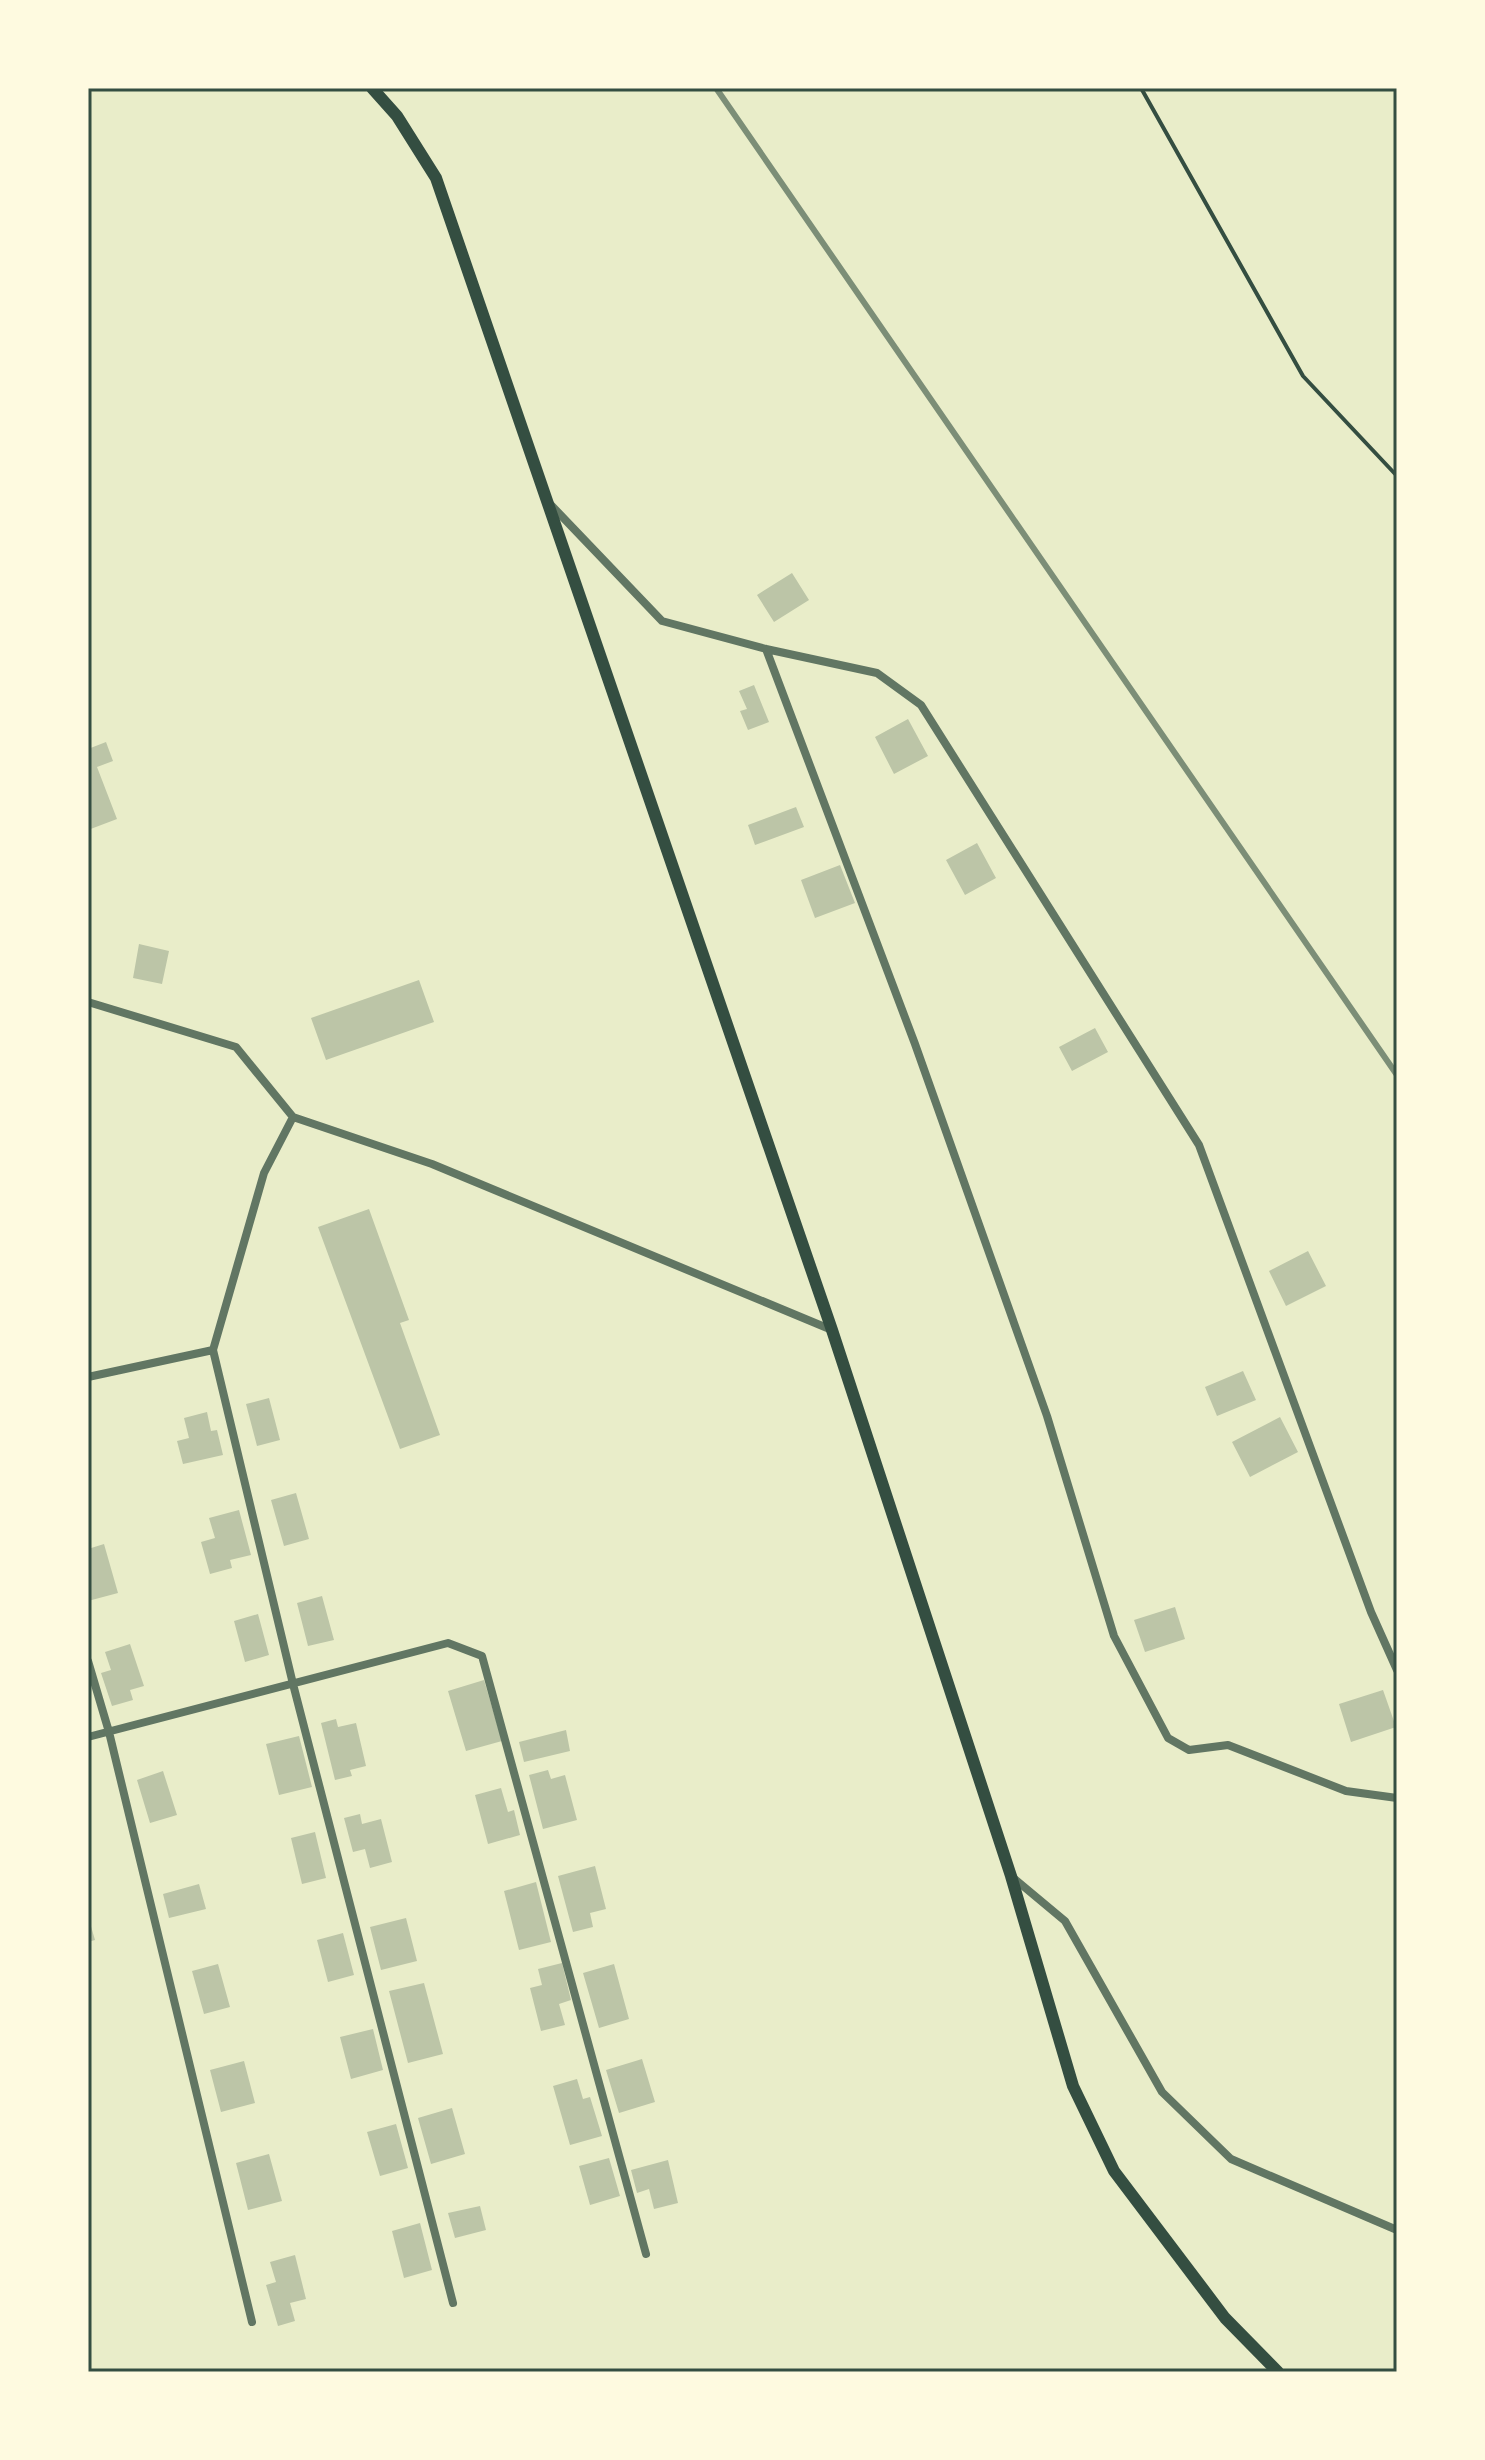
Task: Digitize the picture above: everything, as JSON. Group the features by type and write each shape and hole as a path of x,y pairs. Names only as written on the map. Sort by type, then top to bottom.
{"main road":[{"path":"372,88 397,116 436,178 832,1330 1011,1876 1073,2086 1114,2171 1225,2318 1278,2372"}],"street":[{"path":"548,501 662,621 766,649 877,673 921,705 1199,1145 1371,1612 1397,1670"},
{"path":"766,649 915,1044 1021,1342 1114,1636 1168,1738 1189,1750 1228,1745 1346,1791 1397,1798"},
{"path":"88,1002 236,1047 293,1117 432,1164 832,1330"},
{"path":"293,1117 264,1173 213,1350 293,1684 453,2303"},
{"path":"88,1377 213,1350"},
{"path":"88,1737 448,1643 482,1656 646,2254"},
{"path":"88,1661 109,1732 252,2322"},
{"path":"1011,1876 1065,1921 1162,2092 1231,2159 1397,2230"}],"path":[{"path":"1141,88 1303,376 1397,476"}],"building":[{"path":"792,573 809,600 774,622 757,595"},
{"path":"754,685 769,722 748,730 740,711 747,709 739,691"},
{"path":"908,719 928,756 894,774 875,737"},
{"path":"106,742 113,761 97,767 117,819 88,830 88,749"},
{"path":"796,807 804,827 755,845 748,825"},
{"path":"977,843 996,878 965,895 946,860"},
{"path":"840,865 855,903 815,918 801,880"},
{"path":"139,944 169,951 162,984 133,978"},
{"path":"419,980 434,1022 326,1060 311,1018"},
{"path":"1095,1028 1108,1052 1072,1071 1059,1047"},
{"path":"369,1209 409,1320 400,1323 440,1435 400,1449 318,1227"},
{"path":"1308,1251 1326,1286 1286,1306 1269,1271"},
{"path":"1243,1371 1256,1400 1217,1416 1205,1387"},
{"path":"269,1398 280,1440 257,1446 246,1404"},
{"path":"207,1412 211,1431 217,1430 223,1455 183,1464 177,1441 189,1438 184,1418"},
{"path":"1280,1417 1298,1452 1250,1477 1232,1442"},
{"path":"296,1493 309,1539 284,1546 271,1500"},
{"path":"239,1510 251,1555 230,1560 232,1568 210,1574 201,1542 215,1538 209,1518"},
{"path":"104,1544 118,1593 88,1601 88,1549"},
{"path":"322,1596 334,1640 308,1646 297,1603"},
{"path":"1175,1607 1185,1639 1145,1652 1134,1620"},
{"path":"258,1614 269,1655 245,1662 234,1621"},
{"path":"130,1644 144,1686 130,1690 133,1700 112,1706 101,1673 111,1670 105,1652"},
{"path":"484,1680 502,1741 466,1751 448,1691"},
{"path":"1383,1690 1396,1727 1351,1742 1339,1704"},
{"path":"336,1719 338,1727 356,1723 366,1766 350,1770 352,1776 335,1780 321,1723"},
{"path":"566,1730 570,1751 524,1762 519,1742"},
{"path":"299,1736 312,1787 279,1795 266,1744"},
{"path":"548,1770 551,1779 565,1775 577,1820 543,1829 529,1775"},
{"path":"163,1771 177,1815 150,1823 137,1780"},
{"path":"501,1788 508,1812 514,1810 520,1835 488,1844 475,1795"},
{"path":"360,1814 362,1824 381,1819 392,1862 370,1868 365,1849 353,1852 344,1818"},
{"path":"315,1832 326,1878 302,1884 291,1838"},
{"path":"595,1866 606,1909 590,1913 593,1927 573,1932 558,1876"},
{"path":"536,1882 551,1942 519,1950 504,1891"},
{"path":"199,1884 206,1909 169,1918 163,1894"},
{"path":"88,1916 95,1940 88,1942"},
{"path":"406,1918 417,1961 381,1970 370,1927"},
{"path":"343,1933 354,1975 328,1982 317,1940"},
{"path":"562,1963 571,2000 559,2004 565,2025 541,2031 530,1988 542,1985 538,1969"},
{"path":"218,1964 230,2007 204,2014 192,1971"},
{"path":"614,1964 629,2019 599,2028 583,1973"},
{"path":"424,1983 443,2054 408,2063 389,1991"},
{"path":"373,2029 383,2070 351,2079 340,2037"},
{"path":"642,2059 655,2102 619,2113 606,2070"},
{"path":"244,2061 255,2103 221,2112 210,2070"},
{"path":"577,2079 583,2099 590,2097 602,2136 570,2145 553,2086"},
{"path":"452,2108 465,2154 431,2164 418,2118"},
{"path":"396,2124 408,2168 380,2176 367,2132"},
{"path":"269,2154 282,2201 248,2210 236,2163"},
{"path":"609,2158 620,2196 590,2205 579,2166"},
{"path":"668,2160 678,2203 654,2209 649,2189 637,2193 631,2170"},
{"path":"480,2206 486,2230 455,2238 448,2213"},
{"path":"420,2223 432,2270 404,2278 392,2231"},
{"path":"295,2255 306,2299 290,2303 295,2321 278,2326 266,2285 276,2282 270,2262"}],"railway":[{"path":"716,88 1397,1075"}]}
